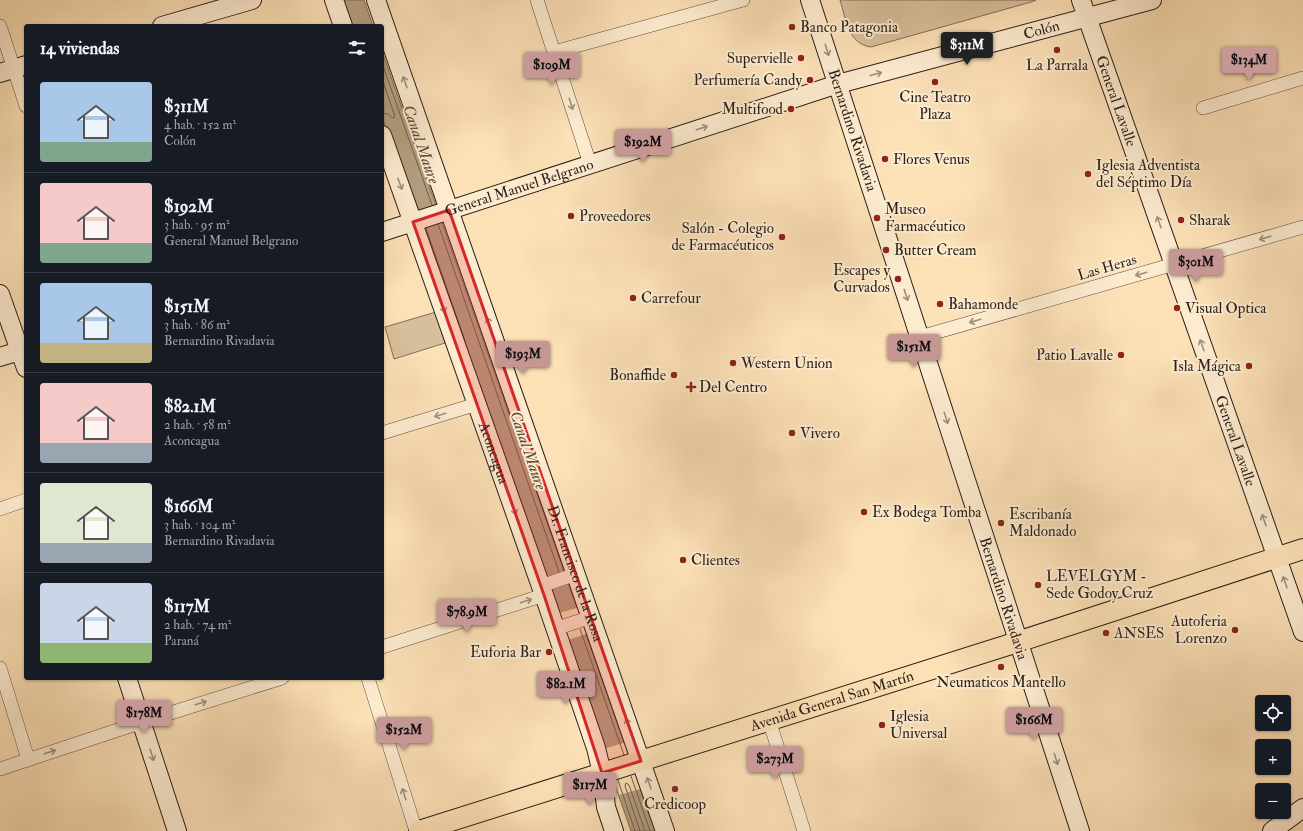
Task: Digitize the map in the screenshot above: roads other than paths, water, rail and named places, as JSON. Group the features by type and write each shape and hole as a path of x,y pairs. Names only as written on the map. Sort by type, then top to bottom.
{"main road":[{"name":"Avenida General San Martín","path":"417,831 1017,642 1303,549"}],"street":[{"path":"169,24 252,0"},
{"path":"334,0 342,24"},
{"name":"Dr. Francisco de la Rosa","path":"376,0 384,24"},
{"path":"537,0 590,164"},
{"path":"554,52 743,0"},
{"name":"Bernardino Rivadavia","path":"810,0 920,337 1017,642 1080,831"},
{"name":"General Lavalle","path":"1081,0 1303,632"},
{"name":"Colón","path":"838,84 1152,0"},
{"name":"Dr. Francisco de la Rosa","path":"384,25 444,212 636,762 665,831"},
{"path":"0,26 24,100"},
{"path":"1203,108 1303,78"},
{"name":"General Manuel Belgrano","path":"384,231 838,84"},
{"name":"Aconcagua","path":"384,139 416,221 477,404 558,628 596,748 606,772 606,807 614,831"},
{"name":"Las Heras","path":"920,337 1303,227"},
{"path":"0,294 23,350 0,357"},
{"path":"384,432 477,404"},
{"path":"0,509 24,501"},
{"path":"384,646 544,589 571,576"},
{"path":"558,628 586,618"},
{"path":"0,668 28,759"},
{"path":"128,680 176,831"},
{"path":"0,768 276,680"},
{"path":"369,680 417,831"},
{"path":"769,720 804,831"},
{"path":"1272,831 1303,808"}],"water":[{"path":"342,0 364,0 372,24 350,24"},
{"path":"384,57 655,831 631,831 384,123"}],"place":[{"name":"Banco Patagonia","path":"792,27"},
{"name":"La Parrala","path":"1057,50"},
{"name":"Supervielle","path":"801,58"},
{"name":"Perfumería Candy","path":"810,80"},
{"name":"Cine Teatro Plaza","path":"935,82"},
{"name":"Multifood","path":"791,109"},
{"name":"Flores Venus","path":"885,159"},
{"name":"Iglesia Adventista del Séptimo Día","path":"1088,174"},
{"name":"Proveedores","path":"571,216"},
{"name":"Museo Farmacéutico","path":"877,218"},
{"name":"Sharak","path":"1181,220"},
{"name":"Salón - Colegio de Farmacéuticos","path":"782,237"},
{"name":"Butter Cream","path":"886,250"},
{"name":"Escapes y Curvados","path":"898,279"},
{"name":"Carrefour","path":"633,298"},
{"name":"Bahamonde","path":"940,304"},
{"name":"Visual Optica","path":"1177,308"},
{"name":"Patio Lavalle","path":"1121,355"},
{"name":"Western Union","path":"733,363"},
{"name":"Isla Mágica","path":"1249,366"},
{"name":"Bonaffide","path":"674,375"},
{"name":"Del Centro","path":"691,387"},
{"name":"Vivero","path":"792,433"},
{"name":"Ex Bodega Tomba","path":"864,512"},
{"name":"Escribanía Maldonado","path":"1001,523"},
{"name":"Clientes","path":"683,560"},
{"name":"LEVELGYM - Sede Godoy Cruz","path":"1038,585"},
{"name":"Autoferia Lorenzo","path":"1235,630"},
{"name":"ANSES","path":"1106,633"},
{"name":"Euforia Bar","path":"549,652"},
{"name":"Neumaticos Mantello","path":"1001,667"},
{"name":"Iglesia Universal","path":"882,725"},
{"name":"Credicoop","path":"675,789"}],"water label":[{"name":"Canal Maure","path":"422,144"},
{"name":"Canal Maure","path":"529,450"}]}
